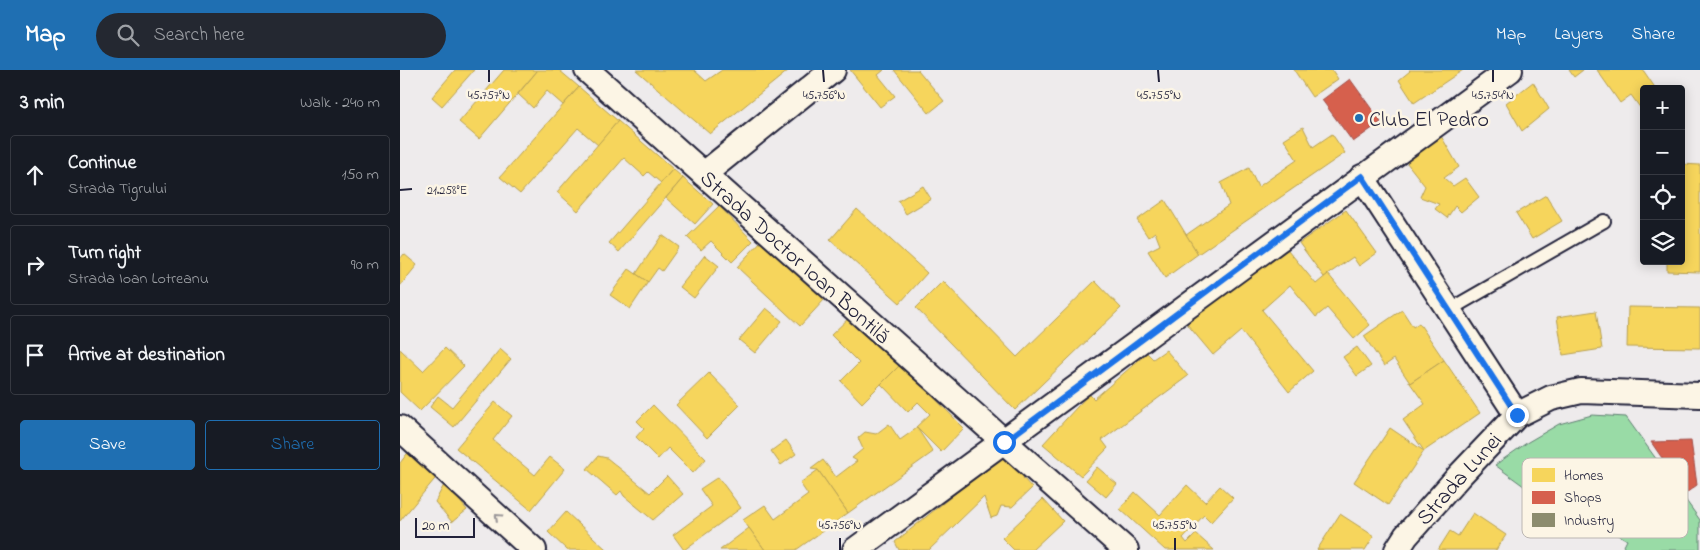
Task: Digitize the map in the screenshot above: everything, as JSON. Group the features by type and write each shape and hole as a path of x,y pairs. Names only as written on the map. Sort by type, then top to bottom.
{"street":[{"name":"Strada Doctor Ioan Bontilă","path":"587,70 1126,550"},
{"path":"704,174 833,70"},
{"path":"855,550 1004,442 1362,176 1510,70"},
{"path":"1362,176 1517,415"},
{"name":"Strada Lunei","path":"1397,550 1406,536 1458,476 1517,415 1551,398 1582,390 1700,395"},
{"path":"400,428 534,550"}],"lane":[{"path":"1449,310 1604,221"}],"green space":[{"path":"1592,415 1626,417 1655,458 1522,458 1522,485 1495,465 1528,442 1559,424"},
{"path":"1688,503 1700,520 1700,550 1622,550 1627,540 1624,538 1688,538"}],"building: Homes":[{"path":"455,70 474,70 442,106 432,97"},
{"path":"504,70 538,70 479,139 459,122"},
{"path":"538,70 559,70 579,87 563,105 547,91 533,108 518,94"},
{"path":"636,70 694,70 706,81 722,70 789,70 710,134"},
{"path":"850,70 884,70 878,75 895,96 880,107"},
{"path":"894,70 918,70 944,101 929,113"},
{"path":"1294,70 1332,70 1338,79 1312,97"},
{"path":"1409,70 1463,70 1414,103 1399,80"},
{"path":"1569,70 1583,70 1574,77"},
{"path":"1597,70 1643,70 1653,85 1640,85 1640,107 1631,95 1620,103"},
{"path":"1533,82 1549,109 1522,131 1506,103"},
{"path":"579,87 618,121 598,145 578,128 520,194 500,177"},
{"path":"618,121 673,169 661,183 648,172 644,176 624,158 578,211 557,192"},
{"path":"1303,127 1313,147 1332,134 1345,153 1198,254 1186,235 1229,205 1221,183 1249,168 1258,187 1297,160 1284,139"},
{"path":"1441,136 1459,167 1444,178 1453,186 1465,178 1479,197 1461,212 1455,206 1447,218 1435,209 1439,204 1420,197 1425,186 1403,158"},
{"path":"1685,164 1700,165 1700,272 1667,271 1667,265 1685,265"},
{"path":"673,169 683,178 619,252 609,243"},
{"path":"683,178 713,204 695,224 666,198"},
{"path":"923,186 931,199 906,214 898,201"},
{"path":"1546,195 1562,221 1532,239 1516,213"},
{"path":"1165,200 1198,254 1165,278 1148,251 1160,245 1155,232 1148,237 1137,220"},
{"path":"719,206 753,241 732,262 711,241 701,250 687,237"},
{"path":"857,209 927,273 900,303 830,240"},
{"path":"1346,210 1377,253 1359,266 1353,257 1324,277 1299,243"},
{"path":"662,235 679,247 662,271 658,268 648,282 636,274"},
{"path":"762,240 825,299 800,326 737,267"},
{"path":"1283,244 1316,284 1328,274 1370,325 1354,339 1327,308 1316,317 1290,285 1262,310 1313,371 1289,392 1241,331 1213,355 1187,324"},
{"path":"404,254 417,265 400,286 400,259"},
{"path":"705,255 719,266 694,298 680,287"},
{"path":"629,269 648,282 630,309 610,295"},
{"path":"943,281 1017,357 1095,281 1121,308 1015,410 916,308"},
{"path":"1628,307 1700,308 1700,348 1627,347"},
{"path":"766,308 782,321 755,353 739,340"},
{"path":"1402,310 1413,327 1419,323 1444,360 1410,383 1394,359 1384,366 1364,336"},
{"path":"1596,311 1602,349 1563,355 1557,317"},
{"path":"852,315 901,364 862,403 841,381 859,363 831,335"},
{"path":"1357,347 1371,366 1357,376 1343,357"},
{"path":"445,348 464,366 420,411 400,392 400,349 423,371"},
{"path":"500,349 511,359 454,427 430,407 438,396 452,407"},
{"path":"1166,350 1188,376 1102,440 1108,448 1081,476 1043,444 1089,394 1094,399 1147,353 1153,359"},
{"path":"1444,360 1480,413 1424,451 1403,420 1425,404 1410,383"},
{"path":"901,364 964,428 941,452 916,427 930,414 918,402 908,412 881,384"},
{"path":"709,373 740,405 707,438 676,405"},
{"path":"495,402 512,416 493,440 535,475 550,457 565,469 531,510 456,448"},
{"path":"653,405 706,459 693,473 668,448 658,459 636,437 644,428 637,421"},
{"path":"889,424 900,440 917,428 933,452 848,513 818,470 811,469 823,460 836,477 857,461 852,458 863,449 858,438 865,432 876,434"},
{"path":"1390,428 1424,451 1388,505 1354,482"},
{"path":"786,440 796,454 781,465 771,451"},
{"path":"410,450 439,474 400,521 400,463"},
{"path":"1004,454 1026,474 1023,478 1032,488 1012,507 1001,506 997,516 991,518 984,497 929,550 899,550 895,542"},
{"path":"598,456 607,458 650,493 667,476 683,494 653,520 624,496 621,491 617,495 587,469"},
{"path":"1097,467 1117,484 1106,497 1086,480"},
{"path":"818,470 848,513 796,550 765,550 743,520 765,505 775,519 808,495 800,483"},
{"path":"718,477 741,508 684,550 673,535 712,506 700,489"},
{"path":"445,483 467,510 452,522 435,502"},
{"path":"1187,485 1205,502 1220,486 1233,498 1211,522 1204,515 1183,538 1187,543 1196,534 1214,550 1165,550 1120,509 1135,492 1160,515"},
{"path":"1043,499 1063,521 1032,550 1014,550 1002,538"},
{"path":"566,512 607,550 567,550 548,532"},
{"path":"1473,513 1506,535 1496,550 1438,550 1450,531 1458,536"},
{"path":"1340,514 1374,536 1365,550 1317,550"},
{"path":"749,528 765,550 720,550"}],"building: Shops":[{"path":"1350,79 1381,122 1353,142 1322,100"},
{"path":"1691,441 1697,485 1688,492 1688,458 1662,458 1651,442"}],"place":[{"name":"Club El Pedro","path":"1359,118"}],"route":[{"path":"1004,442 1362,176 1517,415"}]}
